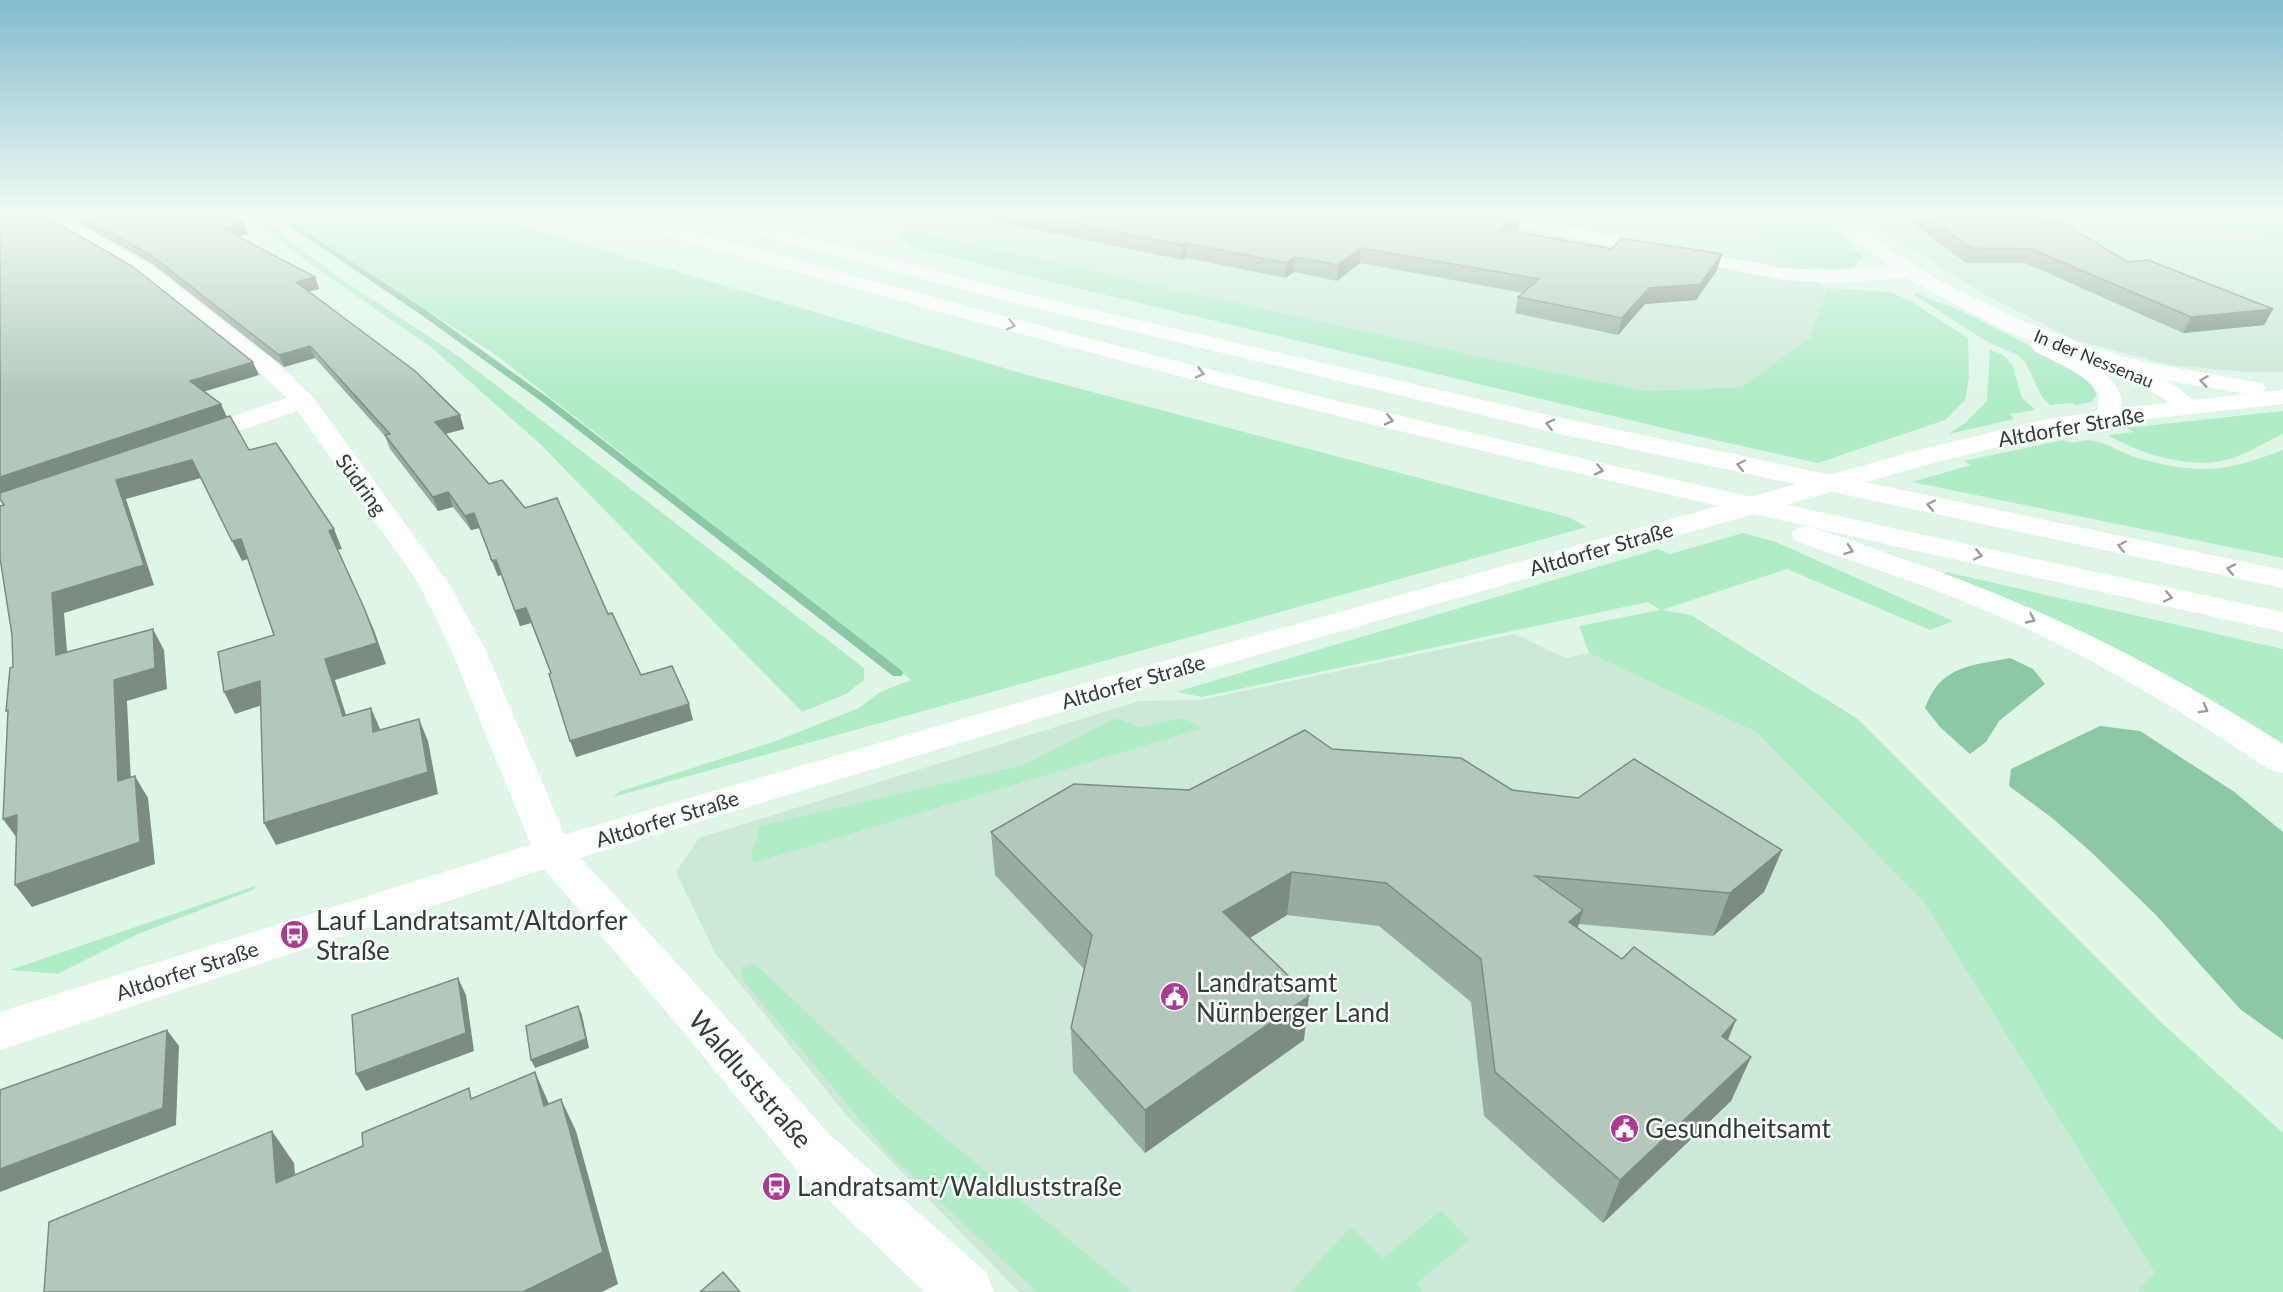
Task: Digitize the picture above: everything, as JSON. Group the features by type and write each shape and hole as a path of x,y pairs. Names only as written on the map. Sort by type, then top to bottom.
{"main road":[{"name":"Südring","path":"153,276 263,363 303,401 434,584 468,649 552,852"},
{"path":"832,276 1205,375 1675,488 2283,622"},
{"path":"938,276 1561,426 2283,579"},
{"path":"1807,276 1830,281 1894,287 1934,286"},
{"path":"1814,276 1845,276"},
{"name":"In der Nessenau","path":"1917,276 2013,325 2096,356 2164,387 2189,408"},
{"name":"In der Nessenau","path":"2013,325 2042,346 2139,389 2189,408"},
{"path":"2042,346 2103,384 2111,397 2108,417"},
{"path":"2096,356 2195,380 2283,391"},
{"name":"Altdorfer Straße","path":"0,1031 552,852 1107,688 1924,457 2043,428 2108,417 2283,397"},
{"path":"168,447 303,401"},
{"path":"1675,488 2011,610 2111,657 2219,718 2283,761"},
{"name":"Waldluststraße","path":"552,852 698,1017 772,1108 811,1150 966,1292"}],"shaded area":[{"path":"328,276 337,276 458,356 864,668 864,680 846,694 802,712 540,444 431,347"},
{"path":"375,276 693,276 1024,374 1568,517 1587,527 613,797 621,791 776,741 859,708 880,692 911,680 496,355"},
{"path":"1028,276 1117,276 1646,391 1741,387 1810,338 1827,288 1891,292 1912,302 1968,338 1969,377 1965,400 1945,420 1818,463"},
{"path":"1115,276 1810,276 1827,288 1810,338 1741,387 1646,391"},
{"path":"1956,276 2283,276 2283,372 2248,372 2169,365 2075,340 1984,294"},
{"path":"1915,293 1962,311 2067,365 2088,380 2097,395 2091,402 2076,405 2072,403 2050,405 2042,397 2025,362 2016,354 1986,341 1914,295"},
{"path":"1990,350 2002,354 2012,364 2022,398 2035,410 2010,414 2014,419 1949,434 1966,422 1987,401"},
{"path":"2283,411 2283,434 2239,456 2218,462 2185,462 2169,459 2136,449 2108,435 2134,432 2127,428"},
{"path":"2063,440 2067,442 2095,441 2138,458 2195,469 2227,467 2283,450 2283,558 1912,482 1971,465 1964,461"},
{"path":"1743,533 1776,542 1953,621 1930,630 1787,569 1662,610 1691,615 1858,719 2163,1024 2283,1133 2283,1292 2137,1292 2155,1273 1924,902 1756,732 1589,653 1579,626 1660,610 1648,602 1202,697 1176,692 1658,549 1670,554"},
{"path":"1946,572 2283,649 2283,747 2202,696 2160,673 2031,612 1943,575"},
{"path":"1515,634 1565,658 1589,653 1756,732 1924,902 2156,1274 2137,1292 1019,1292 847,1116 715,953 676,872 699,838 1139,701 1200,700"},
{"path":"2010,658 2033,669 2045,684 1999,721 1986,742 1970,754 1940,727 1925,708 1939,683 1948,675 1970,666"},
{"path":"1116,718 1139,727 1184,718 1203,728 753,863 752,851 760,826 1023,765"},
{"path":"2100,726 2140,731 2233,791 2283,832 2283,1040 2240,1009 2155,914 2090,851 2052,818 2009,786 2011,769"},
{"path":"255,886 255,889 138,934 57,974 10,970"},
{"path":"754,963 901,1102 1133,1292 1037,1292 888,1153 741,978 741,967"},
{"path":"1441,1210 1469,1240 1416,1284 1422,1292 1291,1292 1351,1227 1383,1259"}],"building":[{"path":"0,276 145,276 253,362 190,381 221,404 0,477"},
{"path":"178,276 315,277 296,282 415,371 460,415 435,422 489,484 502,480 525,508 557,498 608,614 612,613 641,675 672,666 689,704 570,741 549,674 551,673 526,608 515,611 496,560 492,561 474,513 465,516 448,492 433,497 385,435 390,434 310,346 279,355"},
{"path":"1523,276 1706,276 1700,284 1649,288 1622,318 1518,297 1539,279"},
{"path":"2095,276 2190,276 2273,309 2191,317"},
{"path":"230,416 249,450 276,443 334,529 329,531 365,610 377,643 325,659 343,716 371,708 373,732 419,719 428,772 264,823 260,681 224,692 218,652 274,635 241,539 232,541 192,460 116,480 144,565 52,593 56,655 153,629 155,668 114,680 118,781 135,776 140,842 15,885 17,815 3,819 8,710 6,711 10,668 13,667 12,635 0,558 0,506 4,505 0,499 0,493"},
{"name":"Landratsamt Nürnberger Land","path":"1305,730 1332,749 1461,758 1512,790 1578,798 1634,759 1782,850 1730,893 1535,876 1583,910 1569,922 1622,959 1634,947 1736,1020 1722,1036 1751,1057 1620,1180 1495,1072 1481,959 1386,883 1292,872 1223,912 1309,996 1145,1110 1071,1028 1092,935 991,832 1074,784 1189,790"},
{"path":"458,978 466,1033 356,1074 352,1015"},
{"path":"578,1006 586,1039 531,1060 526,1026"},
{"path":"167,1030 163,1108 0,1169 0,1090"},
{"path":"535,1072 544,1106 561,1099 603,1252 523,1292 44,1292 49,1222 272,1131 276,1183 363,1146 362,1133 469,1088 471,1099"},
{"path":"723,1272 740,1292 700,1292"}],"waterway":[{"path":"369,276 544,399 897,673"}],"place":[{"name":"Lauf Landratsamt/Altdorfer Straße","path":"295,935"},
{"name":"Landratsamt Nürnberger Land","path":"1175,997"},
{"name":"Gesundheitsamt","path":"1624,1128"},
{"name":"Landratsamt/Waldluststraße","path":"776,1186"}]}
